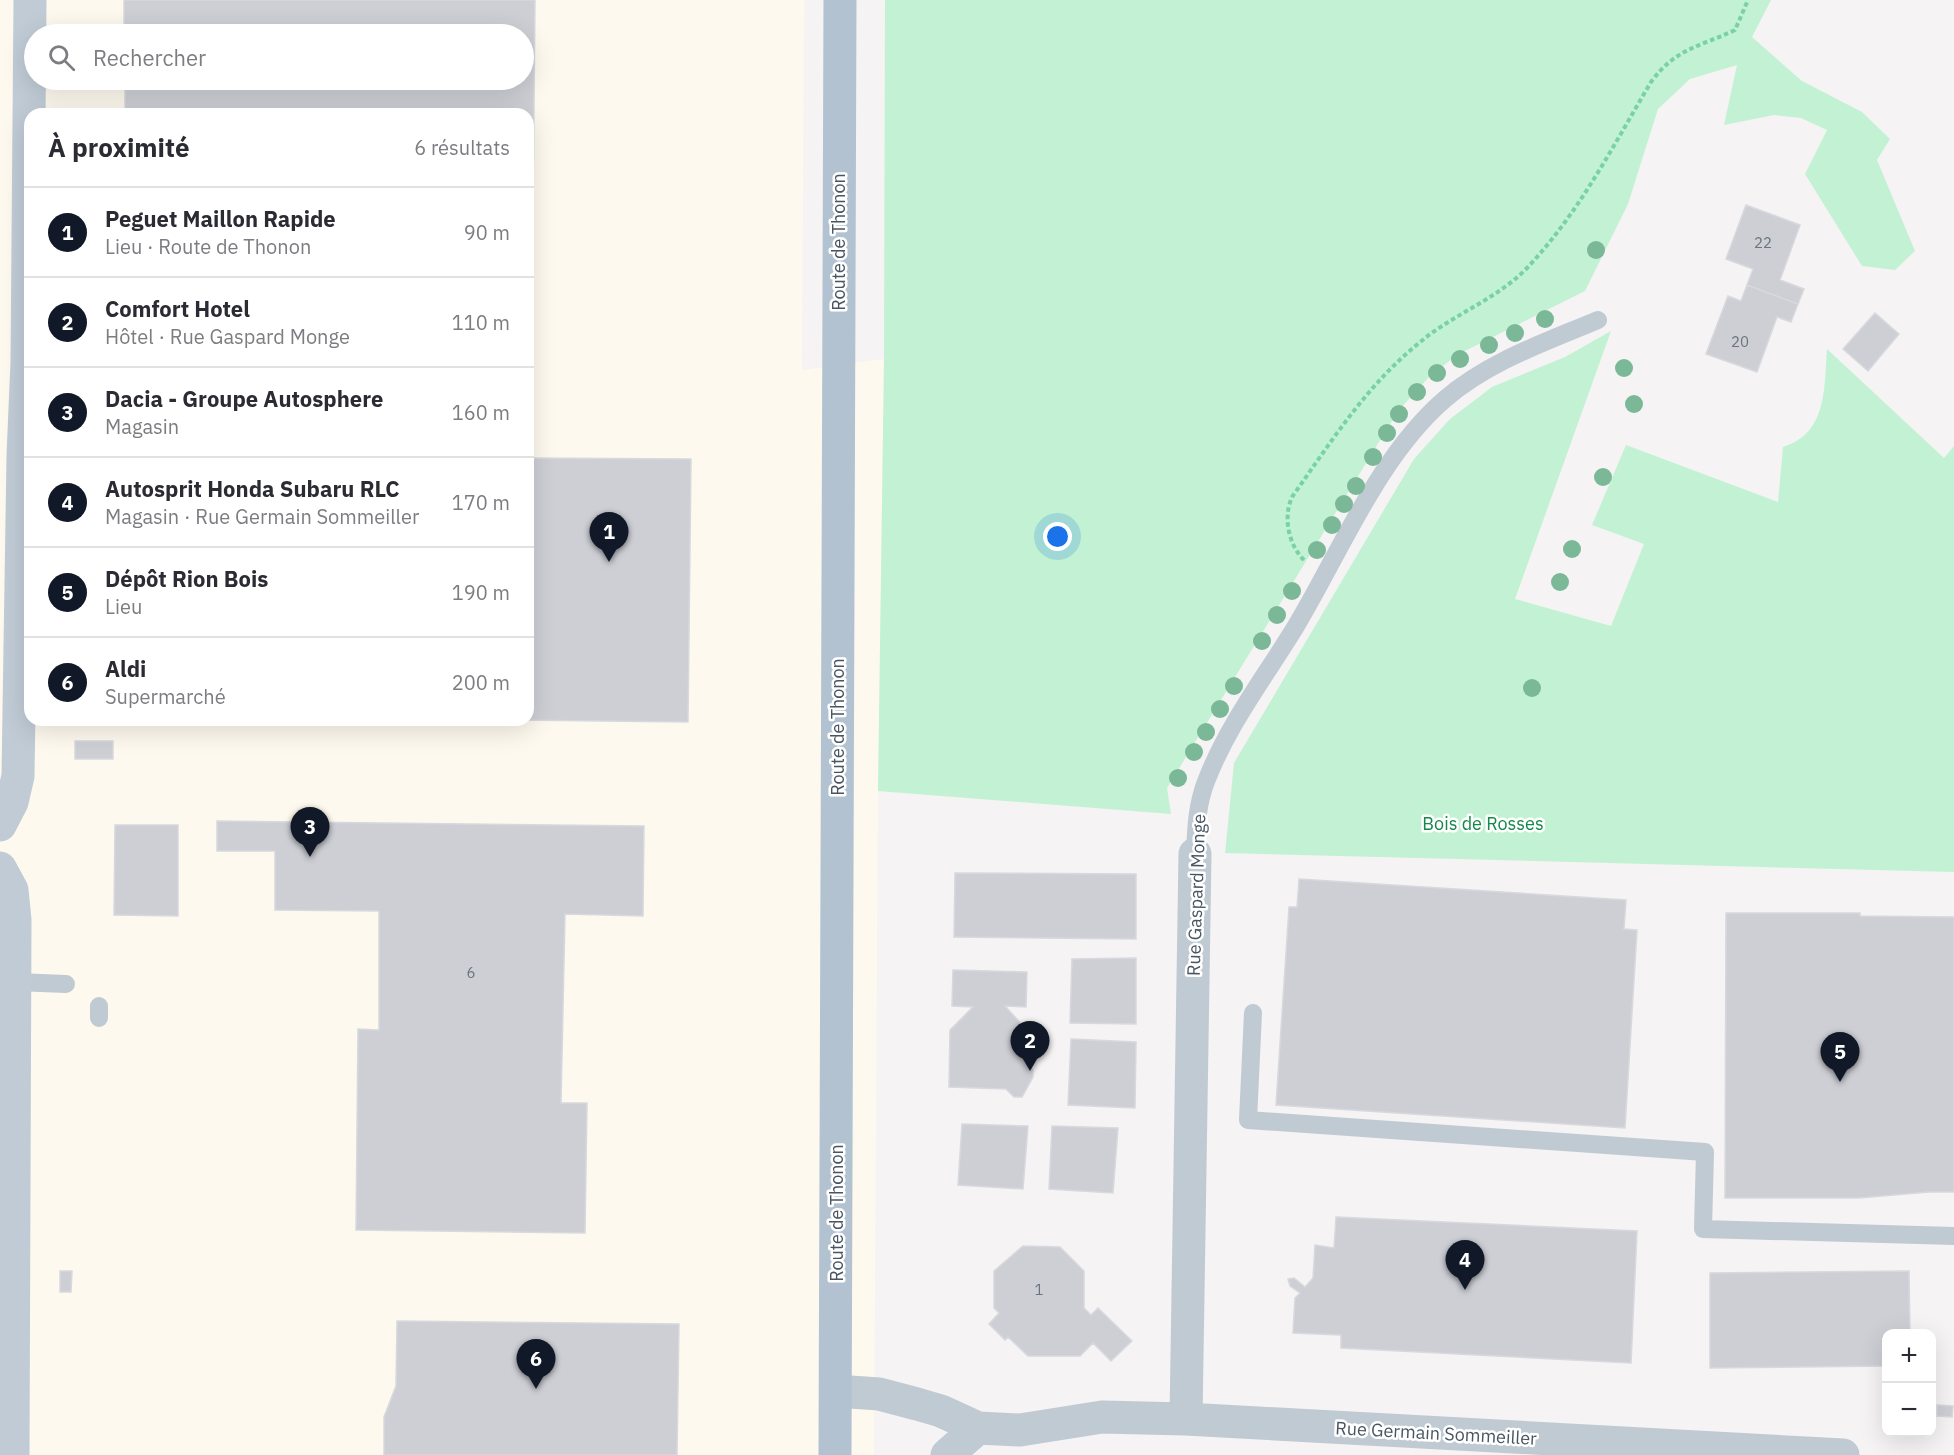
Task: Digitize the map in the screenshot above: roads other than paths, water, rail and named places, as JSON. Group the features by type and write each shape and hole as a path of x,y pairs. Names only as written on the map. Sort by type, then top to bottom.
{"main road":[{"name":"Route de Thonon","path":"835,1455 840,0"}],"street":[{"path":"30,0 30,24"},
{"path":"30,90 30,108"},
{"path":"0,825 12,802 18,776 24,711 24,440"},
{"name":"Rue Gaspard Monge","path":"1186,1419 1195,854"},
{"path":"0,868 14,900 16,982 7,1391 13,1455"},
{"name":"Rue Germain Sommeiller","path":"836,1391 879,1394 941,1412 978,1428 1030,1442 1102,1417 1186,1419 1844,1455"},
{"path":"947,1455 978,1428"}],"lane":[{"name":"Rue Gaspard Monge","path":"1195,854 1197,810 1211,768 1231,726 1296,626 1396,453 1436,407 1463,385 1500,363 1598,320"},
{"path":"16,982 66,984"},
{"path":"1253,1013 1248,1120 1705,1152 1703,1229 1954,1236"}],"place":[{"name":"Peguet Maillon Rapide","path":"609,562"},
{"name":"Dacia - Groupe Autosphere","path":"310,857"},
{"name":"Comfort Hotel","path":"1030,1071"},
{"name":"Dépôt Rion Bois","path":"1840,1082"},
{"name":"Autosprit Honda Subaru RLC","path":"1465,1290"},
{"name":"Aldi","path":"536,1389"}],"park label":[{"name":"Bois de Rosses","path":"1483,823"}]}
